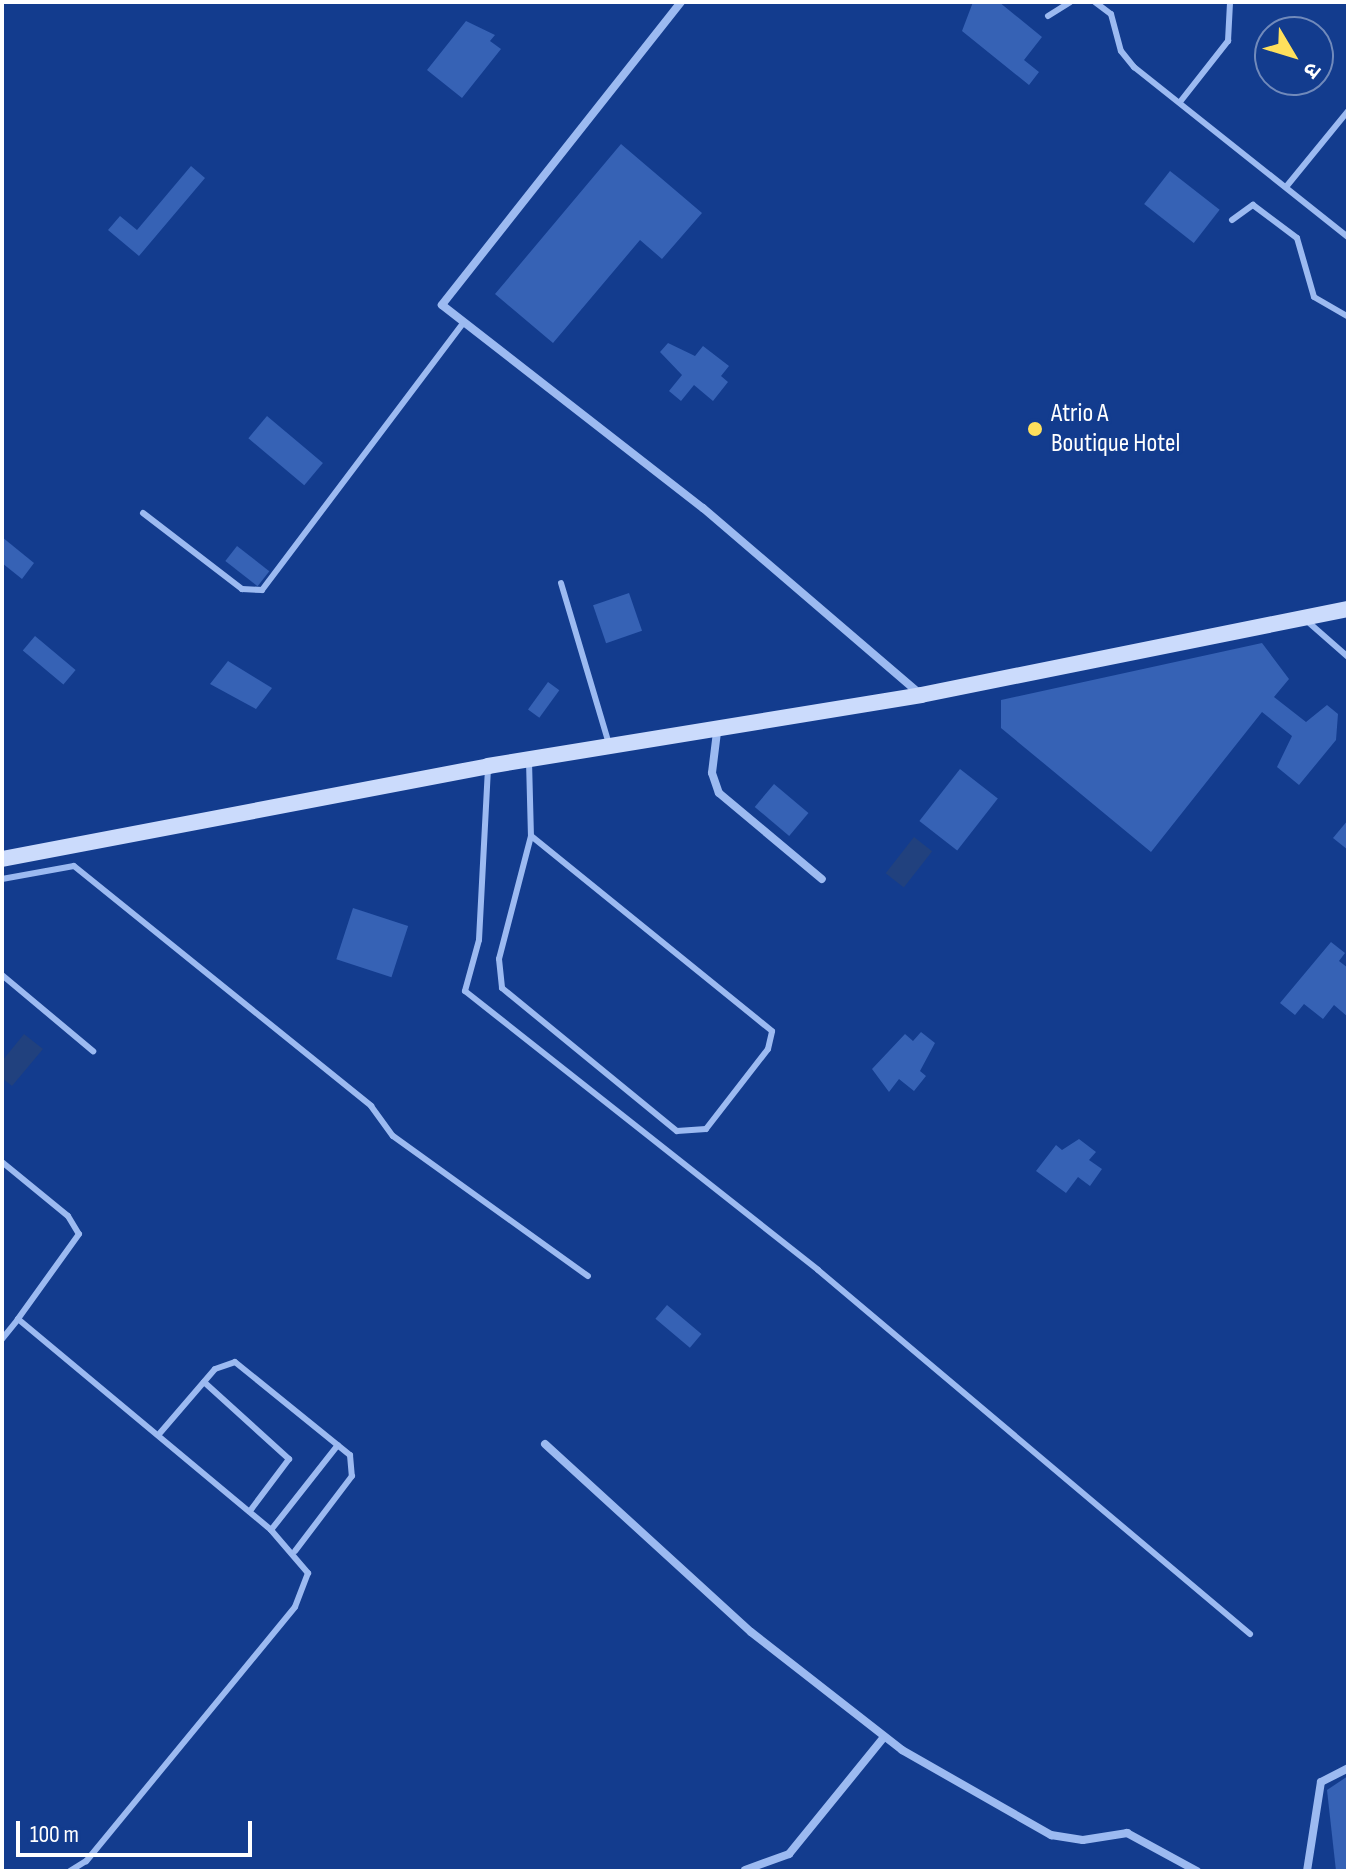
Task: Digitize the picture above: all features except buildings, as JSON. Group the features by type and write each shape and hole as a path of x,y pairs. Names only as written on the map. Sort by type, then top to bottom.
{"main road":[{"path":"2,859 488,766 717,732 921,695 1348,609"}],"street":[{"path":"681,2 454,284 442,305 462,325 703,508 921,695"},
{"path":"717,732 712,773 719,793 822,879"},
{"path":"545,1444 751,1632 884,1737 1051,1835 1127,1833 1197,1871"},
{"path":"745,1870 789,1854 884,1737"},
{"path":"1307,1871 1321,1782 1348,1768"}],"lane":[{"path":"1048,16 1070,2"},
{"path":"1095,2 1111,14 1129,62 1348,237"},
{"path":"1180,102 1228,41 1230,2"},
{"path":"1286,187 1348,111"},
{"path":"1232,220 1253,205 1297,238 1314,297 1348,317"},
{"path":"143,513 242,589 262,590 462,325"},
{"path":"561,583 610,748"},
{"path":"1304,619 1348,657"},
{"path":"529,761 531,836 499,959 502,988 677,1131 706,1129 768,1049 772,1031 531,836"},
{"path":"488,766 479,940 465,991 818,1270 1250,1634"},
{"path":"2,879 74,866 371,1106 393,1136 588,1276"},
{"path":"2,975 93,1051"},
{"path":"2,1162 68,1216 79,1234 2,1339"},
{"path":"18,1319 160,1433 250,1511 295,1551 308,1573 295,1607 86,1861 70,1871"},
{"path":"160,1433 204,1382 235,1362 338,1445 355,1461 352,1476 295,1551"},
{"path":"204,1382 289,1459 250,1511"},
{"path":"271,1530 338,1445"}],"water":[{"path":"914,837 932,851 904,887 886,873"},
{"path":"24,1034 43,1049 12,1086 2,1078 2,1061"}],"place":[{"name":"Atrio A Boutique Hotel","path":"1035,429"}]}
